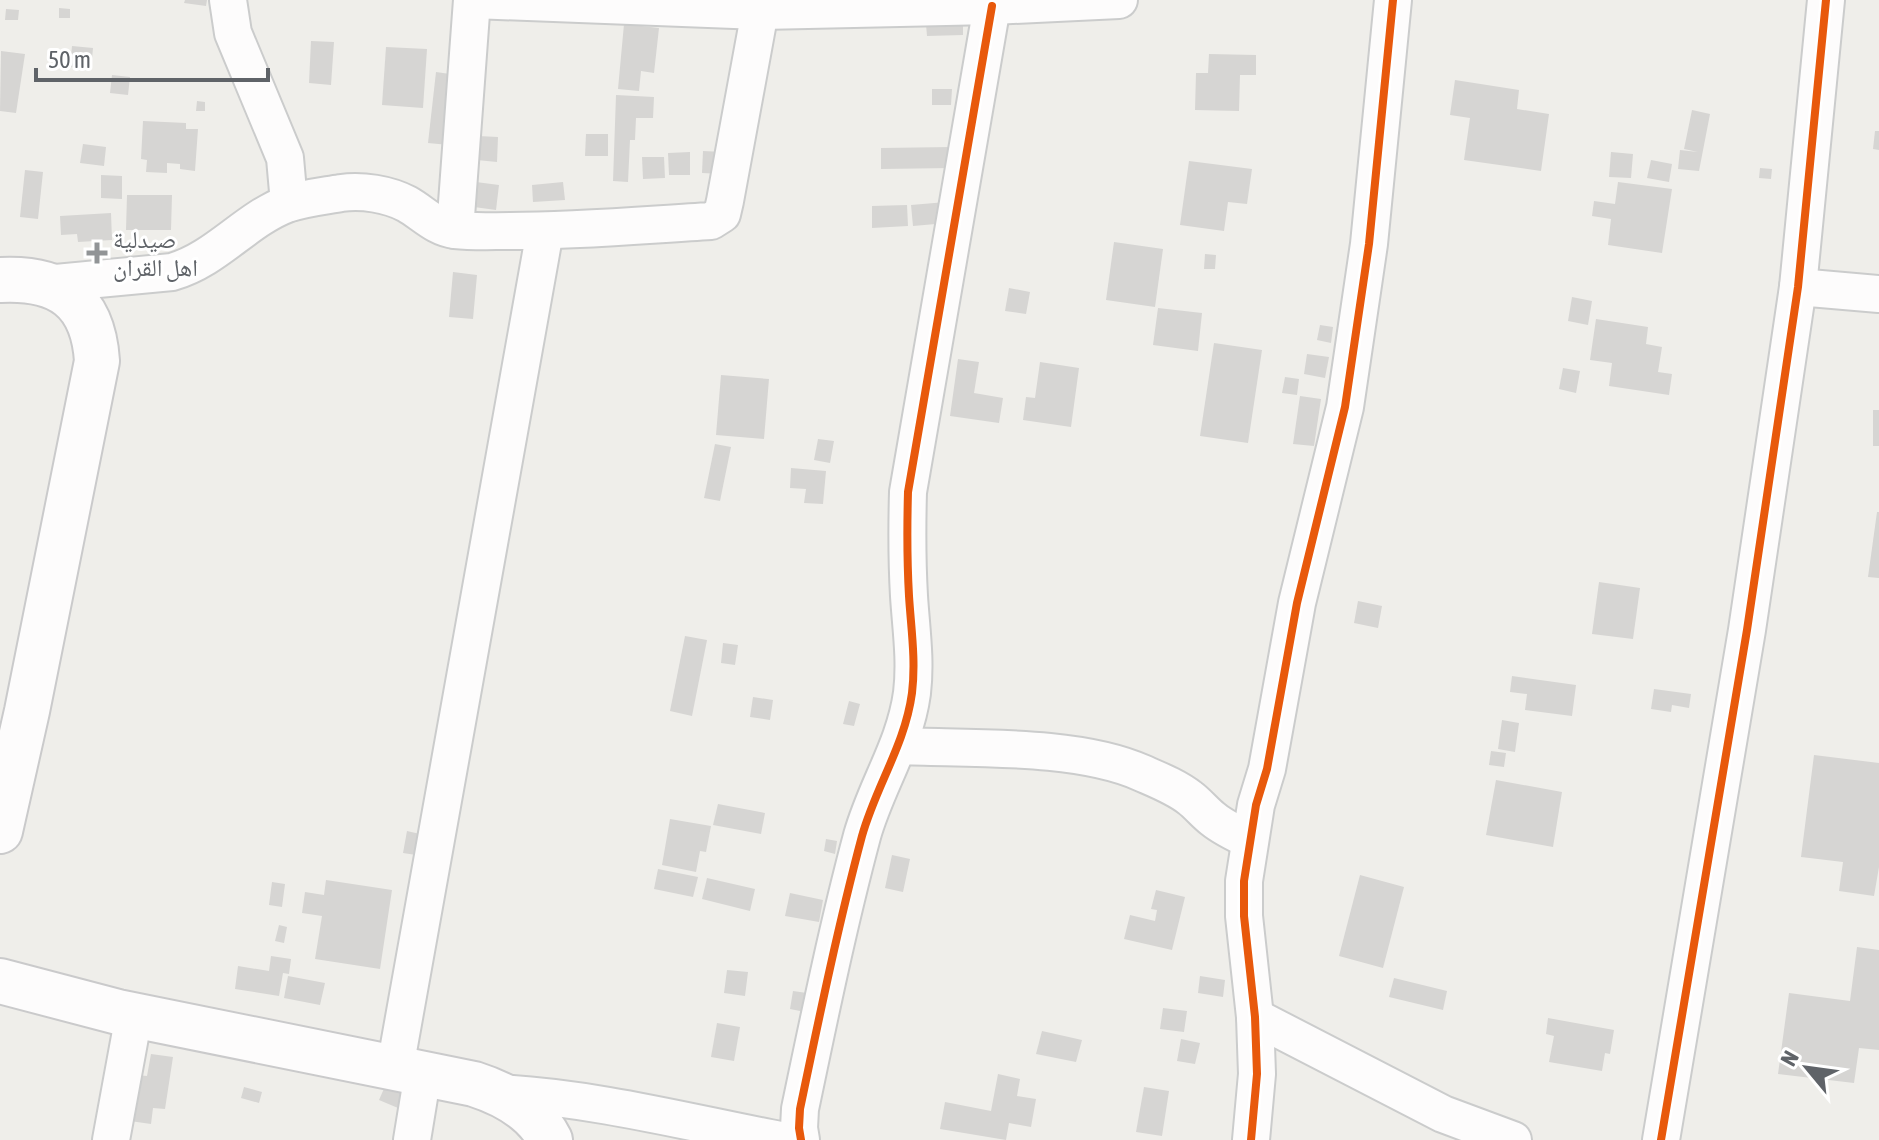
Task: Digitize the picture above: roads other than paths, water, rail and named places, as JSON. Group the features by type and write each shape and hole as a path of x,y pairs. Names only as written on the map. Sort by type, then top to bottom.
{"street":[{"path":"228,0 233,33 282,149 289,203"},
{"path":"455,230 483,0 761,6 992,6 1119,0"},
{"path":"1251,1140 1257,1074 1244,881 1297,603 1345,407 1369,244 1393,0"},
{"path":"1661,1140 1747,630 1798,287 1826,0"},
{"path":"45,284 150,275 192,266 256,221 289,203 345,193 375,194 405,203 435,224 455,230 545,231 711,221 722,214 761,6"},
{"path":"801,1140 800,1109 862,835 875,797 900,746 907,720 913,664 908,492 992,6"},
{"path":"412,1140 409,1070 545,231"},
{"path":"0,280 30,280 45,284 78,302 92,329 97,361 14,708 0,831"},
{"path":"1798,287 1879,294"},
{"path":"900,746 1056,753 1093,758 1138,771 1169,786 1190,798 1227,829 1250,840"},
{"path":"0,981 134,1015 409,1070 499,1093 585,1102 780,1140"},
{"path":"111,1140 134,1015"},
{"path":"1255,1017 1443,1114 1513,1140"},
{"path":"499,1093 538,1120 550,1140"}],"place":[{"name":"صيدلية اهل القران","path":"97,253"}]}
